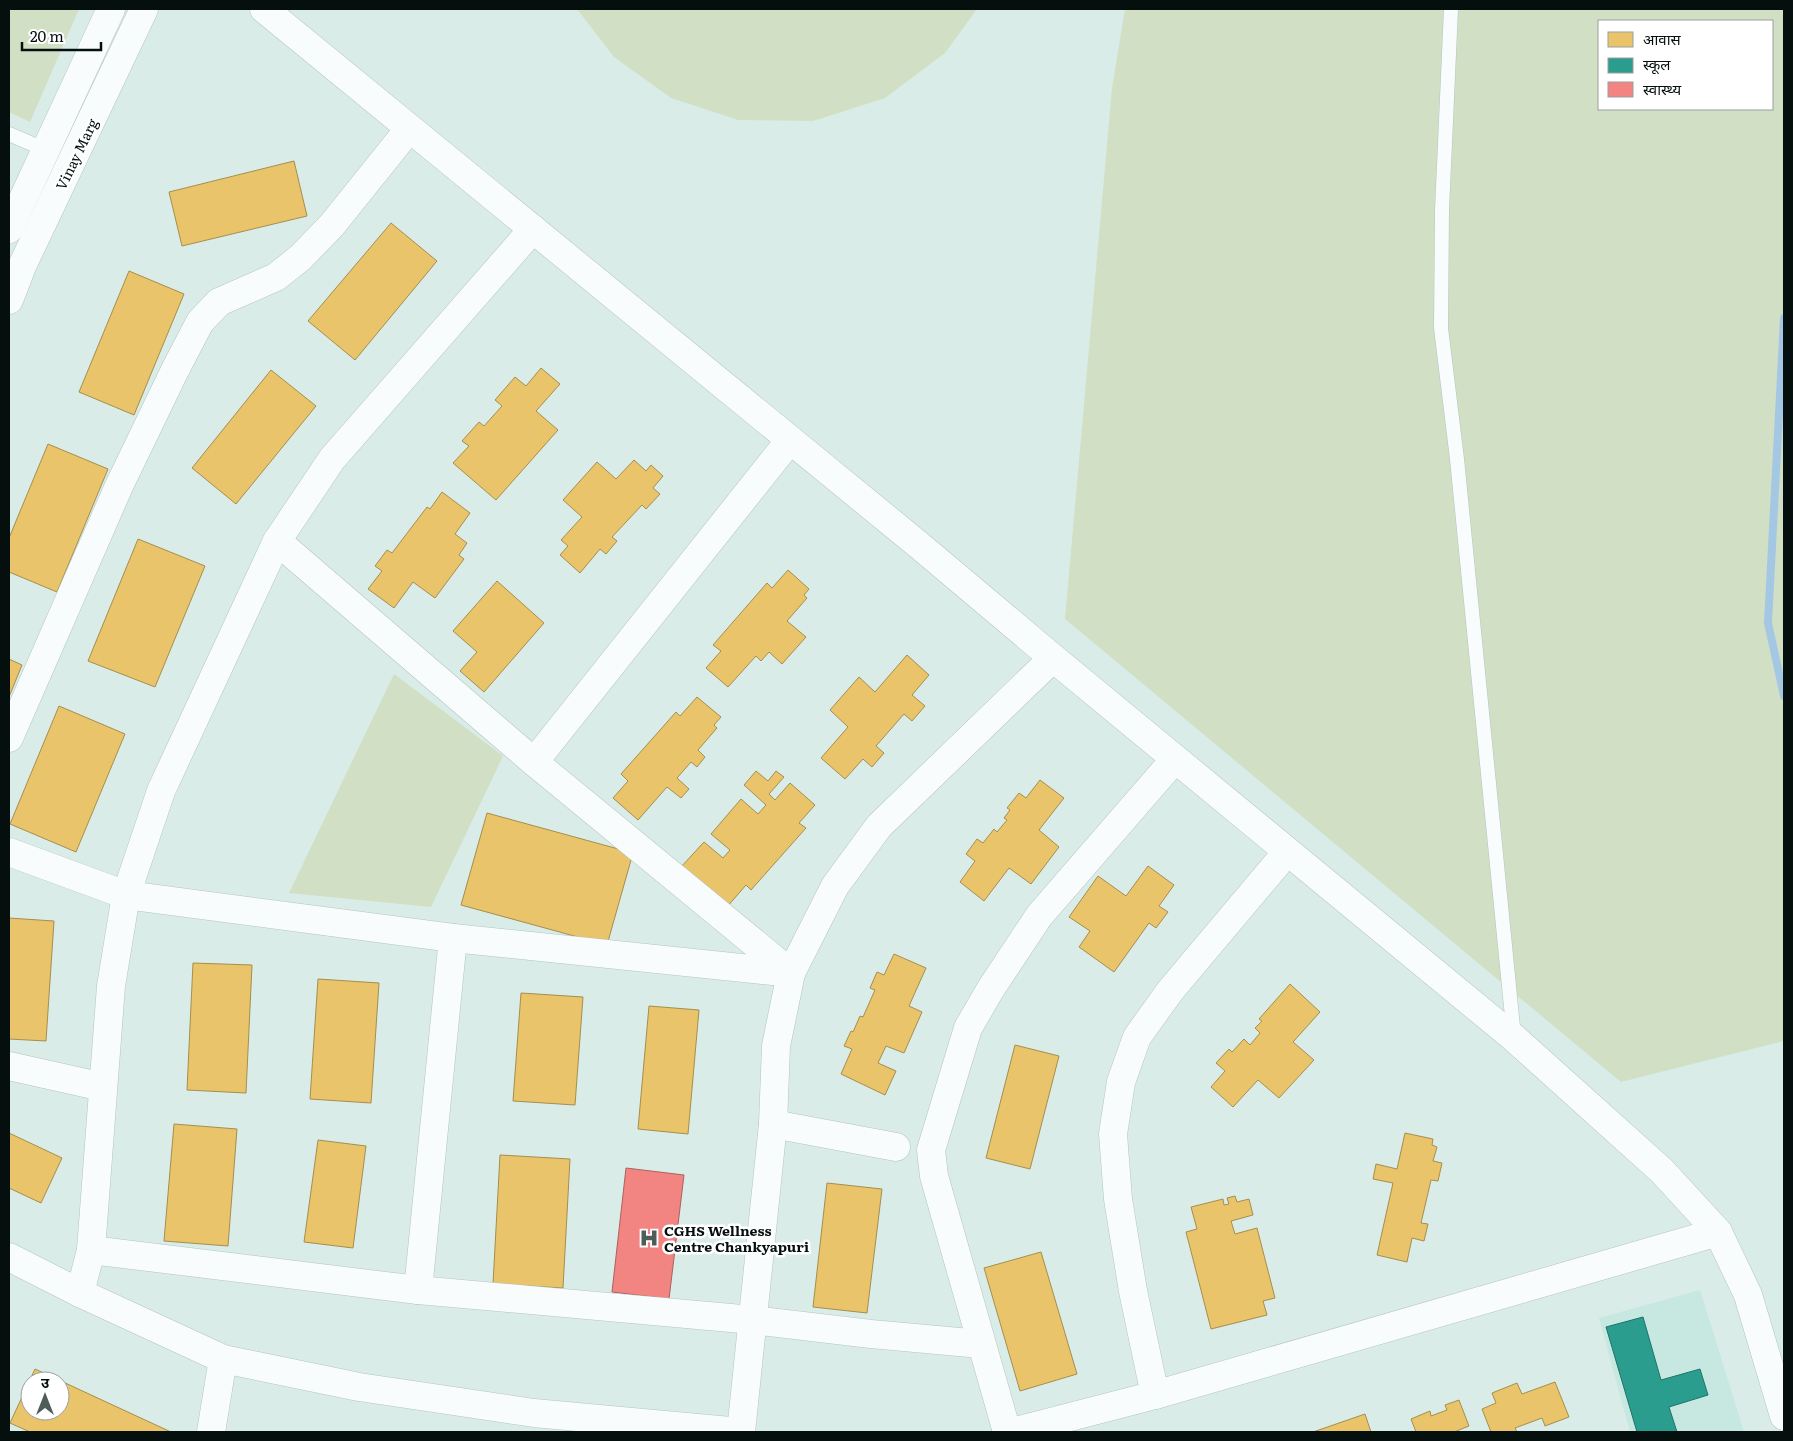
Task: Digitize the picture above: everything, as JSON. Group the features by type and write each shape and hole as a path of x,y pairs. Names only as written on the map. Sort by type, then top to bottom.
{"street":[{"name":"Vinay Marg","path":"9,229 111,9"},
{"name":"Vinay Marg","path":"9,300 23,264 144,9"},
{"path":"264,9 790,440 1514,1038 1662,1171 1718,1232 1748,1295 1784,1416"},
{"path":"9,738 119,486 200,322 219,302 276,277 301,257 332,225 409,128"},
{"path":"80,1293 91,1250 111,986 126,895 160,791 277,541 332,459 533,229"},
{"path":"534,762 790,440"},
{"path":"277,541 534,762 791,973"},
{"path":"9,1257 80,1293 222,1358 359,1387 525,1411 741,1432 773,1124 776,1046 791,973 835,886 879,826 1053,658"},
{"path":"1007,1432 934,1176 931,1150 968,1028 990,990 1039,916 1175,759"},
{"path":"9,852 126,895 453,938 791,973"},
{"path":"1155,1394 1132,1291 1118,1199 1113,1134 1122,1082 1137,1037 1170,991 1287,852"},
{"path":"418,1290 453,938"},
{"path":"9,1066 104,1087"},
{"path":"773,1124 896,1147"},
{"path":"1012,1432 1155,1394 1718,1232"},
{"path":"91,1250 418,1290 753,1320 871,1334 981,1344"},
{"path":"210,1432 222,1358"}],"lane":[{"path":"1452,9 1442,210 1441,328 1457,459 1514,1038"},
{"path":"9,134 46,150"}],"shaded area":[{"path":"9,9 79,9 30,122 9,112"},
{"path":"577,9 977,9 945,53 885,98 813,121 738,120 671,98 614,57"},
{"path":"1125,9 1784,9 1784,1041 1621,1082 1065,619 1112,88"},
{"path":"394,674 503,756 431,907 289,893"},
{"path":"1700,1290 1744,1432 1630,1432 1599,1318"}],"building: आवास":[{"path":"294,161 307,216 182,246 169,192"},
{"path":"391,223 437,261 355,360 308,321"},
{"path":"129,271 184,294 134,415 79,392"},
{"path":"541,368 560,384 536,411 558,430 496,500 453,463 469,446 462,441 479,422 484,426 502,406 495,400 515,377 526,386"},
{"path":"271,370 316,406 236,504 192,468"},
{"path":"48,444 108,469 57,592 9,572 9,538"},
{"path":"634,460 646,471 651,465 663,476 653,488 660,494 646,509 642,505 612,537 617,541 606,554 600,549 580,573 560,555 568,546 561,540 582,517 563,500 597,462 616,479"},
{"path":"442,492 470,513 455,534 467,543 459,555 464,559 435,598 413,582 394,608 368,589 382,571 375,566 387,550 392,553 427,507 430,509"},
{"path":"138,539 205,566 155,687 88,661"},
{"path":"788,570 809,589 804,595 807,598 787,621 806,637 782,664 769,652 761,661 756,656 728,687 706,668 721,651 713,645 767,583 772,588"},
{"path":"497,581 544,623 484,692 460,671 477,652 453,631"},
{"path":"907,655 929,675 912,695 925,706 912,721 904,714 876,746 884,753 872,767 863,759 845,779 821,758 848,727 830,710 859,677 875,692"},
{"path":"9,659 22,665 9,697"},
{"path":"697,697 721,717 714,725 717,728 698,750 705,757 697,767 691,762 677,778 689,789 681,798 667,787 638,820 613,798 628,781 621,774 676,712 680,716"},
{"path":"59,706 125,734 76,852 10,824"},
{"path":"756,771 768,781 776,771 784,777 769,794 775,800 790,783 815,805 799,823 806,828 751,890 746,885 727,907 681,867 704,842 723,858 730,850 711,834 741,799 758,814 766,805 744,785"},
{"path":"1040,780 1064,798 1039,830 1059,847 1031,884 1009,868 984,901 960,882 975,861 966,854 977,839 983,843 994,829 997,832 1007,820 1004,818 1010,810 1007,808 1019,793 1026,798"},
{"path":"487,813 633,853 607,945 461,905"},
{"path":"1148,866 1174,885 1159,906 1168,912 1156,928 1149,923 1114,972 1079,947 1090,931 1069,917 1098,876 1126,896"},
{"path":"9,918 54,921 46,1041 9,1039"},
{"path":"894,954 926,968 909,1006 922,1012 904,1053 886,1046 878,1063 896,1071 885,1095 841,1074 852,1049 844,1046 860,1016 863,1017 875,990 870,988 877,972 884,975"},
{"path":"193,963 252,965 246,1093 187,1090"},
{"path":"318,979 379,983 371,1103 310,1099"},
{"path":"1290,984 1320,1012 1293,1042 1314,1060 1279,1098 1258,1080 1233,1107 1211,1087 1225,1071 1216,1063 1229,1049 1232,1052 1244,1039 1250,1045 1260,1033 1255,1028 1262,1021 1259,1019"},
{"path":"521,993 583,997 575,1105 513,1101"},
{"path":"649,1006 699,1010 688,1134 638,1129"},
{"path":"1015,1045 1059,1056 1030,1169 986,1158"},
{"path":"174,1124 237,1129 228,1246 164,1241"},
{"path":"9,1133 62,1158 41,1203 9,1188"},
{"path":"1405,1133 1433,1139 1432,1145 1437,1147 1433,1161 1442,1163 1438,1181 1431,1180 1421,1223 1428,1224 1424,1241 1412,1238 1407,1262 1377,1255 1393,1183 1373,1179 1376,1164 1397,1169"},
{"path":"318,1140 366,1146 353,1248 304,1242"},
{"path":"500,1155 570,1159 563,1288 493,1284"},
{"path":"827,1183 882,1189 867,1313 813,1307"},
{"path":"1235,1196 1237,1202 1249,1199 1253,1215 1231,1221 1235,1234 1257,1228 1275,1298 1263,1301 1267,1315 1211,1329 1186,1232 1197,1229 1191,1207 1223,1199 1224,1205 1229,1204 1227,1198"},
{"path":"1041,1252 1077,1374 1020,1391 984,1268"},
{"path":"1555,1382 1569,1417 1545,1426 1542,1418 1515,1428 1517,1432 1491,1432 1482,1409 1496,1403 1492,1393 1517,1383 1522,1394"},
{"path":"70,1385 171,1432 30,1432 10,1423 20,1401 20,1421 70,1421"},
{"path":"1459,1400 1469,1426 1454,1432 1416,1432 1411,1419 1430,1411 1431,1416 1447,1410 1445,1405"},
{"path":"1365,1414 1371,1432 1313,1432"}],"building: स्कूल":[{"path":"1643,1317 1661,1380 1700,1369 1708,1395 1669,1407 1677,1432 1637,1432 1606,1327"}],"building: स्वास्थ्य":[{"path":"626,1168 684,1175 669,1299 612,1292"}],"waterway":[{"path":"1784,318 1768,623 1784,696"}],"place":[{"name":"CGHS Wellness Centre Chankyapuri","path":"649,1238"}]}
